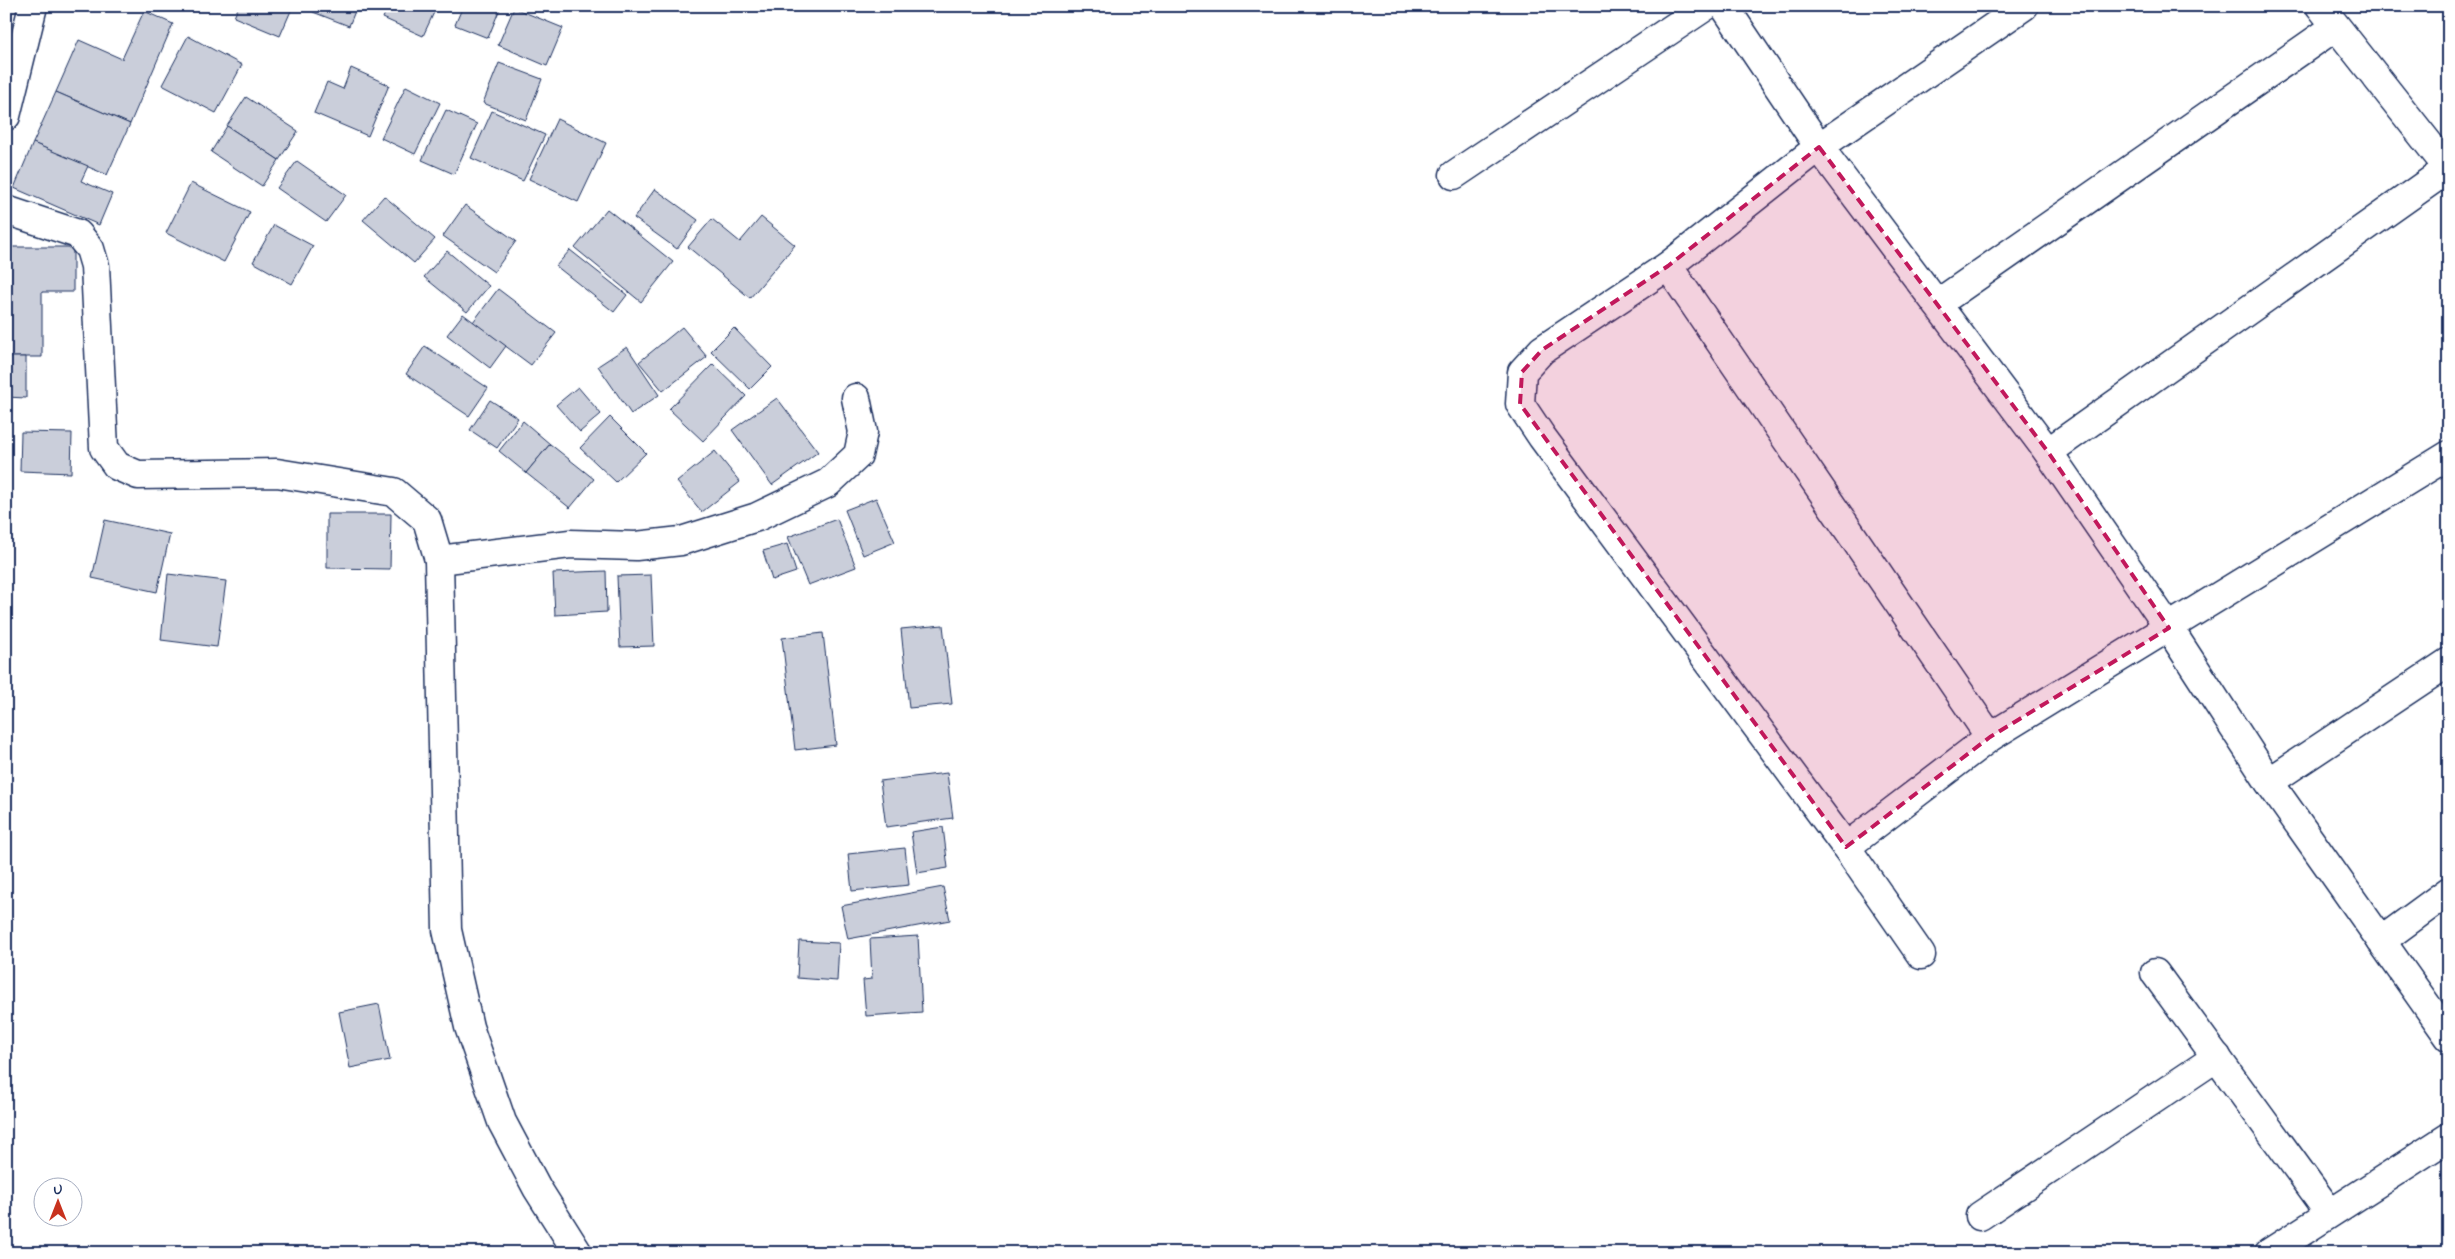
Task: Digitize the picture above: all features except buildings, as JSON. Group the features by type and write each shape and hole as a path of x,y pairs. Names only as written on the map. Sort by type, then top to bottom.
{"street":[{"path":"6,116 33,6"},
{"path":"1454,175 1706,6"},
{"path":"1724,6 1819,147 2048,452 2169,628 2269,782 2449,1037"},
{"path":"1921,954 1846,848 1554,453 1520,404 1522,372 1542,350 1668,266 1819,147 2024,6"},
{"path":"1937,304 2328,17 2448,168 2048,452"},
{"path":"6,210 78,234 90,249 94,266 104,448 117,466 138,475 276,474 394,492 427,520 439,560 447,930 469,1027 502,1122 537,1188 578,1253"},
{"path":"1668,266 1990,737"},
{"path":"439,560 570,544 636,546 681,541 757,516 828,483 858,455 864,432 856,398"},
{"path":"1846,848 1990,737 2449,456"},
{"path":"2269,782 2449,662"},
{"path":"2380,941 2449,891"},
{"path":"2156,973 2330,1213"},
{"path":"1980,1216 2217,1058"},
{"path":"2269,1253 2449,1137"}],"highlighted area":[{"path":"1819,147 2048,452 2169,628 1990,737 1846,847 1520,404 1522,372 1542,350 1668,266"}]}
